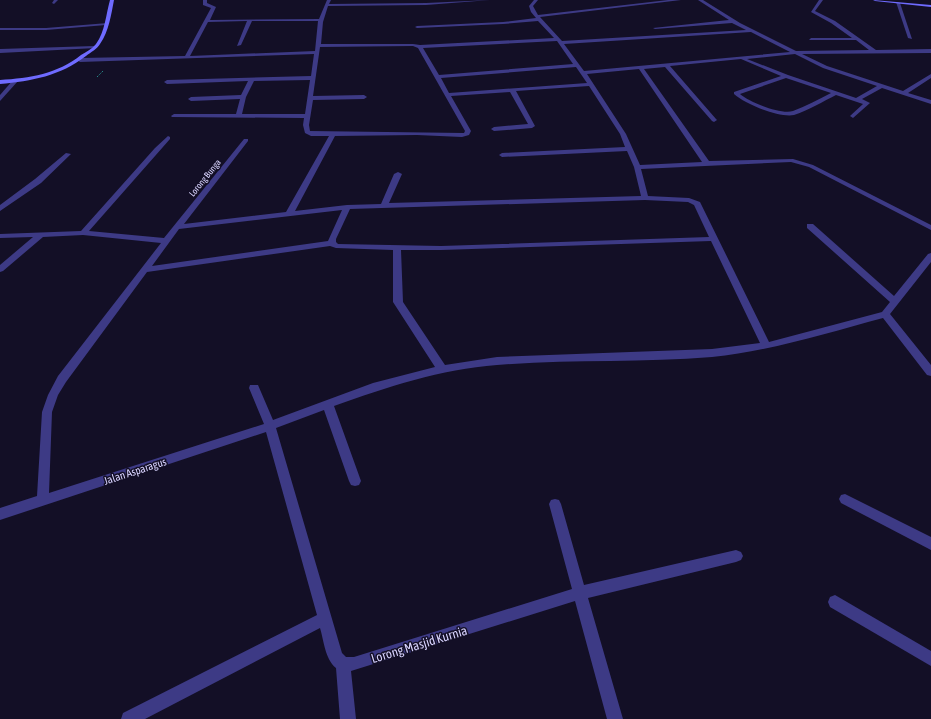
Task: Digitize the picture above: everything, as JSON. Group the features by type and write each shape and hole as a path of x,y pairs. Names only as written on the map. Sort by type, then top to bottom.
{"street":[{"path":"0,82 55,74 80,60 94,48 103,35 112,0"},
{"path":"187,57 215,6 205,4 205,0"},
{"path":"330,0 323,9 320,20 311,98 306,125 308,133 467,134 468,131 420,47"},
{"path":"326,5 426,4 488,0"},
{"path":"536,0 531,8 559,41 591,84 623,134 637,167 645,198"},
{"path":"417,27 503,22 679,0"},
{"path":"700,0 734,21 830,69 931,102"},
{"path":"821,0 814,12 833,22 874,51"},
{"path":"875,0 931,6"},
{"path":"898,3 910,38"},
{"path":"239,45 250,20"},
{"path":"206,21 320,20"},
{"path":"654,28 734,21"},
{"path":"0,29 46,29 106,24"},
{"path":"80,60 187,57 413,45 420,47 559,41 752,30"},
{"path":"812,39 856,39"},
{"path":"0,51 94,48"},
{"path":"582,73 798,52 931,51"},
{"path":"741,58 786,76 858,99 868,104 853,116"},
{"path":"437,76 576,65"},
{"path":"666,65 714,120"},
{"path":"641,68 707,164"},
{"path":"786,76 736,92 743,99 775,111 788,113 793,113 837,92"},
{"path":"904,93 931,76"},
{"path":"167,82 313,78"},
{"path":"239,116 243,97 252,80"},
{"path":"0,98 15,81"},
{"path":"447,96 591,84"},
{"path":"858,99 881,86"},
{"path":"494,129 532,126 512,90"},
{"path":"191,99 243,97"},
{"path":"311,98 364,97"},
{"path":"174,116 308,116"},
{"path":"289,214 333,134"},
{"path":"83,233 168,138"},
{"name":"Lorong Bunga","path":"44,501 47,412 53,395 62,379 166,241 246,140"},
{"path":"502,155 629,149"},
{"path":"0,208 38,181 68,154"},
{"path":"637,167 779,160 800,162 811,166 931,228"},
{"path":"384,206 398,174"},
{"path":"177,227 347,208 384,206 645,198 689,200 697,204 766,346"},
{"path":"332,243 332,239 347,208"},
{"path":"810,226 894,302"},
{"path":"0,236 83,233 166,241"},
{"path":"0,269 40,235"},
{"path":"145,270 332,243 336,246 441,248 713,239"},
{"path":"397,247 398,302 442,369"},
{"path":"931,256 885,314 931,372"},
{"name":"Jalan Asparagus","path":"0,514 44,501 270,426 385,384 442,369 497,362 712,353 766,346 885,314"},
{"path":"254,388 270,426 336,658 343,664 348,719"},
{"path":"328,405 354,481"},
{"path":"845,499 931,544"},
{"path":"555,504 615,719"},
{"name":"Lorong Masjid Kurnia","path":"343,664 354,664 580,593 736,556"},
{"path":"836,602 931,659"},
{"path":"129,719 325,618"}]}
